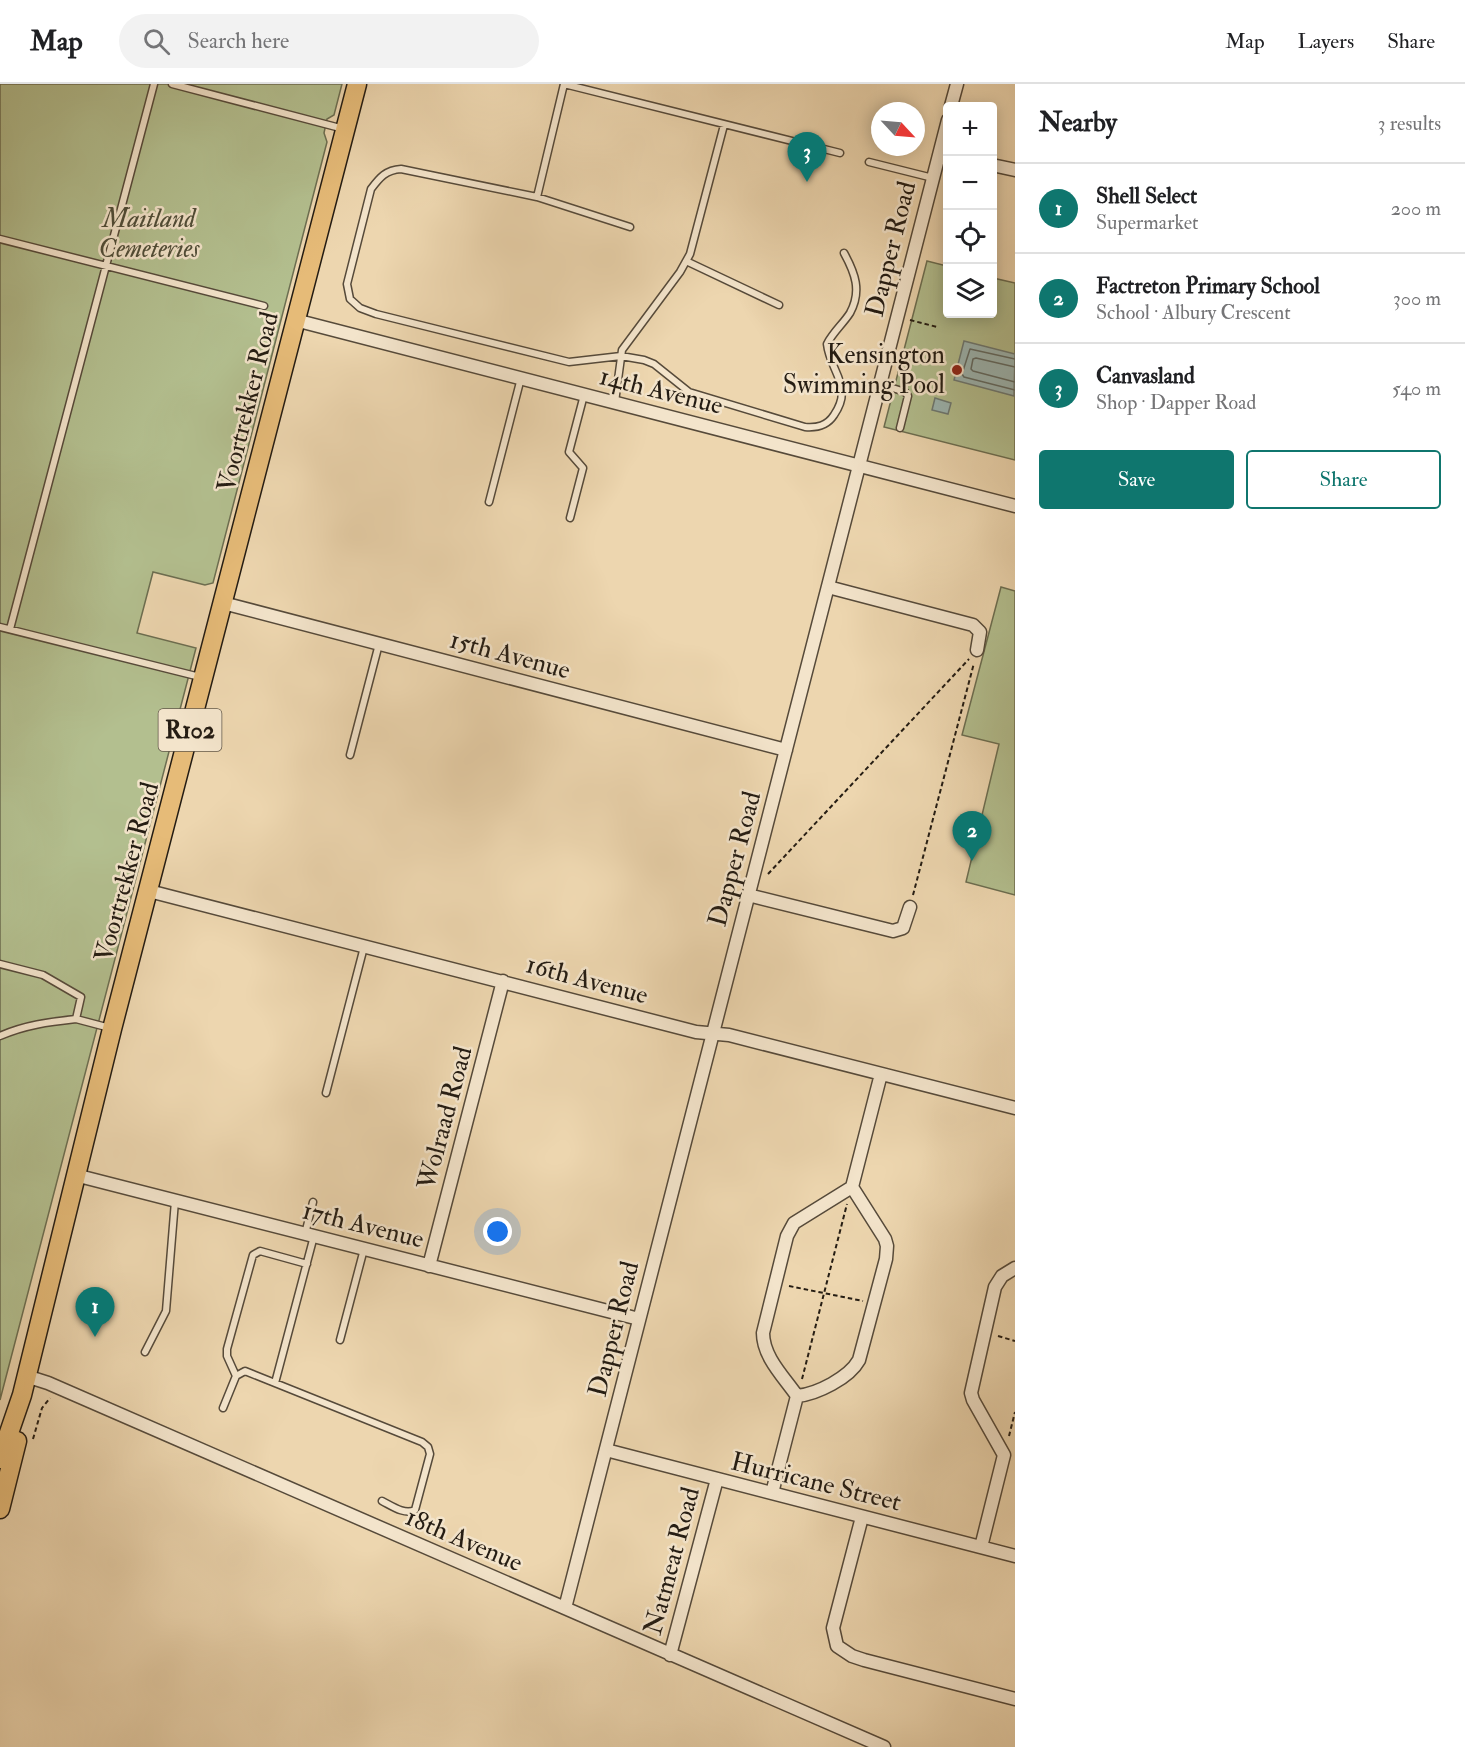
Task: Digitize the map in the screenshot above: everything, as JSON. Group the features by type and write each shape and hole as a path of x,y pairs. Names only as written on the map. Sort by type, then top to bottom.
{"main road":[{"name":"Voortrekker Road","path":"0,1459 26,1376 112,1029 357,84"},
{"name":"Voortrekker Road","path":"0,1509 21,1424 21,1395"}],"street":[{"path":"952,102 957,84"},
{"name":"Dapper Road","path":"565,1608 897,316 933,178 943,154"},
{"path":"997,166 1015,170"},
{"name":"14th Avenue","path":"295,320 1015,506"},
{"path":"828,587 973,625 980,632 977,650"},
{"name":"15th Avenue","path":"223,603 786,750"},
{"name":"16th Avenue","path":"148,891 696,1032 729,1035 1015,1108"},
{"path":"748,895 894,931 903,928 910,907"},
{"name":"Wolraad Road","path":"429,1266 503,981"},
{"path":"772,1493 797,1396 767,1353 763,1343 763,1333 787,1236 794,1222 852,1187 880,1074"},
{"name":"17th Avenue","path":"75,1175 639,1319"},
{"path":"797,1396 809,1395 848,1375 854,1369 859,1360 886,1259 885,1239 852,1187"},
{"path":"981,1547 1010,1452 971,1393 995,1287 1002,1276 1015,1268"},
{"name":"18th Avenue","path":"26,1376 54,1386 884,1747"},
{"name":"Hurricane Street","path":"606,1450 1015,1556"},
{"name":"Natmeat Road","path":"670,1654 717,1479"},
{"path":"862,1517 833,1628 837,1646 852,1656 864,1660 1015,1699"}],"lane":[{"path":"10,629 154,84"},
{"path":"172,84 345,129"},
{"path":"537,197 564,84 840,153"},
{"path":"615,402 621,356 630,338 690,254 724,124"},
{"path":"869,162 933,178"},
{"path":"630,227 537,197 401,169 390,170 380,177 372,189 347,284 350,299 360,308 376,314 569,362 621,356 644,360 654,364 681,386 703,397 805,427 816,428 831,420 842,398 841,380 827,344 849,313 856,287 855,272 844,254"},
{"path":"0,239 264,306"},
{"path":"686,261 779,305"},
{"path":"489,502 520,378"},
{"path":"880,384 906,392 908,396 900,428"},
{"path":"570,518 583,468 569,452 584,394"},
{"path":"0,627 203,678"},
{"path":"350,755 379,644"},
{"path":"326,1093 364,946"},
{"path":"0,964 44,975 81,998 76,1019"},
{"path":"0,1036 17,1028 76,1019 112,1029"},
{"path":"145,1352 166,1311 175,1200"},
{"path":"275,1383 306,1264 313,1202"},
{"path":"340,1340 364,1249"},
{"path":"236,1376 227,1356 227,1348 253,1255 260,1251 306,1264"},
{"path":"223,1408 236,1376 245,1371 422,1442 428,1447 430,1454 415,1510 403,1512 382,1501"}],"path":[{"path":"897,316 937,327"},
{"path":"748,895 977,650"},
{"path":"910,907 977,650"},
{"path":"797,1396 852,1187"},
{"path":"775,1283 874,1303"},
{"path":"985,1332 1015,1341"},
{"path":"33,1439 42,1408 46,1400 52,1397"},
{"path":"1010,1452 1015,1412"}],"green space":[{"name":"Maitland Cemeteries","path":"0,84 342,84 334,115 327,119 324,133 327,142 213,583 205,585 153,572 137,633 196,648 0,1400"},
{"name":"Kensington Swimming Pool","path":"927,261 943,265 943,318 997,318 997,279 1015,283 1015,460 884,427"},
{"path":"1001,587 1015,591 1015,895 966,882 999,744 962,735"}],"water":[{"path":"964,341 1015,354 1014,396 954,380"},
{"path":"935,398 951,403 948,414 932,410"}],"place":[{"name":"Canvasland","path":"807,182"},
{"name":"Kensington Swimming Pool","path":"957,370"},
{"name":"Factreton Primary School","path":"972,861"},
{"name":"Shell Select","path":"95,1337"}]}
